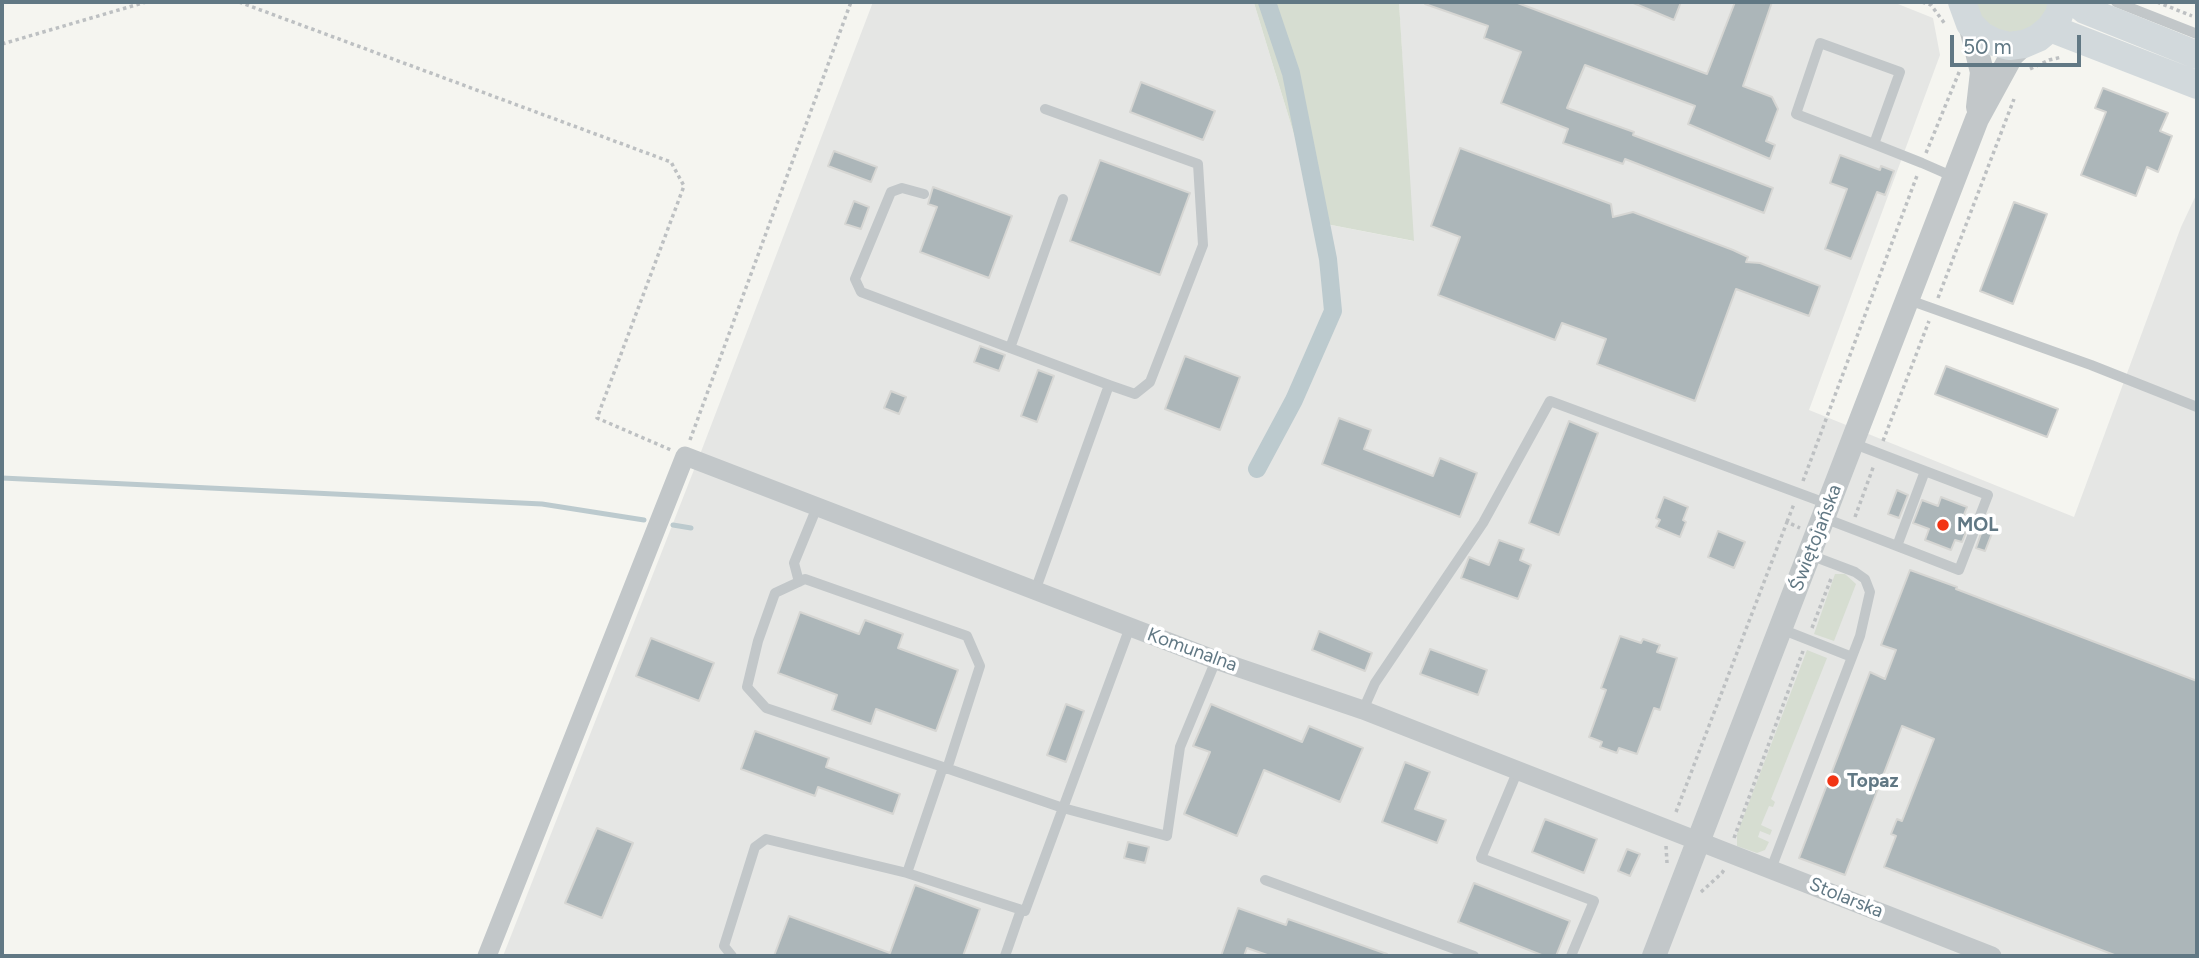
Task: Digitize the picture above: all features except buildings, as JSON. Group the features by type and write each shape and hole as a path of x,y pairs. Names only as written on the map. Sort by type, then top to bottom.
{"main road":[{"path":"1966,13 1981,35 1994,43 2009,46 2024,58 2059,15 2062,2"},
{"path":"2075,2 2085,10 2197,55"},
{"path":"2050,28 2197,85"}],"street":[{"name":"Świętojańska","path":"1966,13 1982,72 1977,119"},
{"name":"Świętojańska","path":"1654,956 1977,119 2011,55 2024,58"},
{"name":"Komunalna","path":"685,456 1216,660 1363,710 1700,841"},
{"path":"487,956 685,456"},
{"name":"Stolarska","path":"1700,841 1992,956"}],"lane":[{"path":"2116,2 2197,34"},
{"path":"1874,144 1899,72 1820,43 1796,114 1954,178"},
{"path":"924,194 902,188 891,192 855,279 862,292 1135,394 1150,382 1203,245 1198,164 1045,109"},
{"path":"1010,348 1063,199"},
{"path":"1907,300 2091,365 2197,407"},
{"path":"1035,591 1109,384"},
{"path":"1363,710 1375,683 1483,523 1550,401 1798,492 1820,528 1836,565 1865,579 1870,592 1860,636 1771,869"},
{"path":"1820,528 1897,546 1959,570 1988,495 1852,443"},
{"path":"1897,546 1925,471"},
{"path":"799,582 794,564 817,507"},
{"path":"907,873 945,768 980,666 967,636 805,579 775,593 758,641 747,687 766,708 945,768 1063,808 1167,836 1180,747 1216,660"},
{"path":"732,956 724,946 755,847 766,839 907,873 1025,911 1130,627"},
{"path":"1781,629 1852,657"},
{"path":"1518,770 1481,858 1594,901 1572,956"},
{"path":"1265,880 1461,954 1474,956"},
{"path":"1005,956 1021,910"}],"path":[{"path":"2,44 146,2"},
{"path":"240,2 671,162 684,187 597,418 685,456 851,2"},
{"path":"2157,2 2197,18"},
{"path":"2024,58 2049,60 2070,56"},
{"path":"1679,805 1922,163 1962,66"},
{"path":"1787,522 1820,528"},
{"path":"1736,827 1836,565"},
{"path":"1665,839 1668,865"},
{"path":"1700,893 1722,873 1727,863"}],"shaded area":[{"path":"873,2 1254,3 1321,223 1413,241 1399,2 1893,2 1933,18 1940,55 1809,410 2074,517 2181,227 2197,193 2197,956 503,956 699,457"},
{"path":"1252,2 1399,2 1414,241 1321,223"},
{"path":"1974,2 2050,2 2043,18 2027,30 2007,33 1997,30 1981,18"},
{"path":"1835,574 1845,574 1856,584 1834,641 1814,634"},
{"path":"1807,650 1827,658 1771,799 1775,802 1773,807 1769,806 1761,825 1772,830 1770,835 1760,831 1758,837 1769,842 1765,850 1757,853 1737,846 1737,834"}],"waterway":[{"path":"1257,469 1294,400 1333,311 1328,259 1291,73 1267,2"},
{"path":"2,478 542,504 644,520"},
{"path":"673,525 691,528"}],"place":[{"name":"MOL","path":"1943,525"},
{"name":"Topaz","path":"1833,781"}]}
